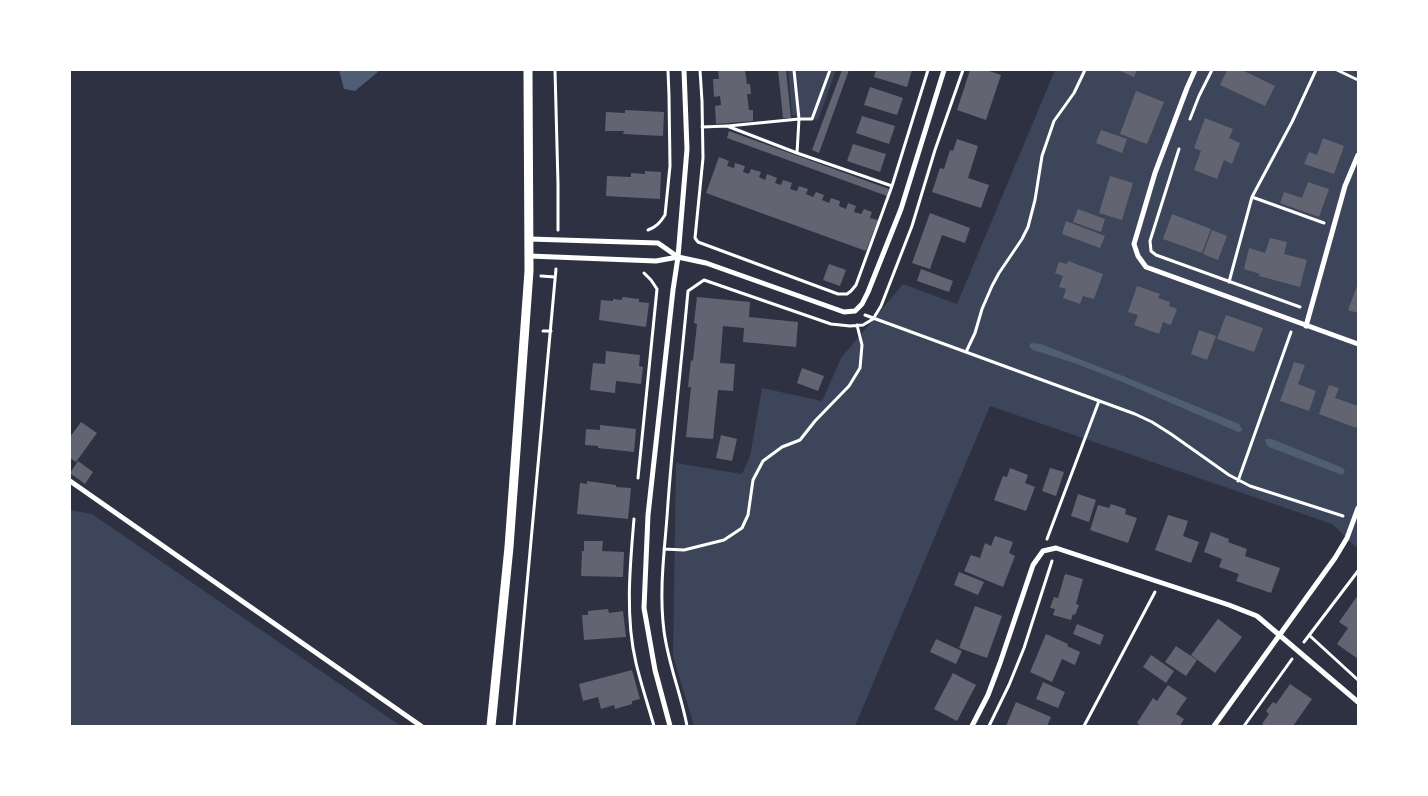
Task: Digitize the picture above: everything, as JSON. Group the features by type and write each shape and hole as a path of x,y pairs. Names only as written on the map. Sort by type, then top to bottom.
{"street":[{"path":"492,726 512,519 529,271 528,70"},
{"path":"670,726 655,670 644,608 648,515 678,257 687,149 684,70"},
{"path":"529,256 656,261 678,257 706,263 844,312 856,311 868,292 902,208 944,70"},
{"path":"1195,70 1155,173 1134,244 1138,256 1146,267 1358,344"},
{"path":"1306,326 1346,186 1358,155"},
{"path":"529,239 658,243 678,257"},
{"path":"70,481 421,726"},
{"path":"1214,726 1335,558 1347,538 1358,508"},
{"path":"972,726 998,671 1033,565 1043,551 1056,548 1257,616 1358,702"}],"path":[{"path":"555,70 558,184 557,240"},
{"path":"639,230 655,228 664,216 670,166 668,70"},
{"path":"700,70 703,158 695,238 698,242 838,294 847,294 856,285 892,186 928,70"},
{"path":"794,70 799,119 796,153"},
{"path":"702,127 812,119 830,70"},
{"path":"687,726 669,658 661,597 670,476 688,291 704,280 831,324 863,325 873,319 881,306 912,226 935,150 963,70"},
{"path":"966,352 975,334 982,309 992,286 1028,227 1035,200 1042,156 1054,121 1074,93 1085,70"},
{"path":"1188,124 1212,70"},
{"path":"1229,282 1252,197 1292,122 1316,70"},
{"path":"1337,70 1358,80"},
{"path":"727,126 796,153 892,186"},
{"path":"1181,142 1150,241 1151,250 1156,255 1310,311"},
{"path":"1252,197 1334,226"},
{"path":"558,228 567,228"},
{"path":"514,726 557,256"},
{"path":"635,272 645,273 657,289 638,482"},
{"path":"856,311 873,319 1135,414 1171,434 1238,481 1315,508 1355,518"},
{"path":"1238,481 1295,322"},
{"path":"664,549 684,550 724,540 742,528 748,515 752,480 763,461 782,447 800,440 815,421 849,386 860,368 862,345 857,325"},
{"path":"543,331 551,332"},
{"path":"1043,551 1099,401"},
{"path":"635,511 630,559 629,598 635,662 654,726"},
{"path":"989,726 1024,648 1056,548"},
{"path":"1084,726 1160,582"},
{"path":"1309,635 1358,680"}],"shaded area":[{"path":"339,70 378,70 378,72 355,91 344,89"},
{"path":"788,70 836,70 818,120 792,115"},
{"path":"1055,70 1358,70 1358,549 1332,524 990,406 855,726 694,726 673,656 676,463 742,474 750,456 762,388 822,401 841,358 903,284 957,304"},
{"path":"1031,343 1041,344 1239,424 1242,431 1238,432 1074,363 1033,350 1029,346"},
{"path":"1265,439 1272,439 1343,468 1345,472 1342,475 1269,447"},
{"path":"70,510 92,514 401,726 70,726"}],"building":[{"path":"718,70 745,70 747,84 750,84 751,94 747,94 749,110 753,110 753,121 716,124 715,106 721,105 720,96 714,97 713,79 719,79"},
{"path":"778,70 786,70 791,118 783,118"},
{"path":"842,70 849,70 819,153 812,150"},
{"path":"876,70 912,70 907,87 874,77"},
{"path":"970,70 986,70 1001,75 986,120 957,110"},
{"path":"1118,70 1137,70 1134,77"},
{"path":"1227,70 1242,70 1275,86 1265,106 1220,85"},
{"path":"870,87 903,98 897,115 864,105"},
{"path":"1136,91 1164,102 1147,144 1120,134"},
{"path":"625,110 664,112 663,136 623,134 624,131 605,131 606,112 625,113"},
{"path":"862,116 895,126 889,144 856,133"},
{"path":"1205,118 1233,129 1229,138 1240,143 1232,164 1224,160 1217,179 1194,170 1201,151 1194,148"},
{"path":"1101,130 1127,139 1122,153 1096,143"},
{"path":"729,131 889,189 887,196 727,138"},
{"path":"1323,138 1344,146 1334,174 1304,164 1309,152 1317,155"},
{"path":"957,139 978,146 968,178 989,185 981,208 932,192 940,168 944,169 950,150 953,151"},
{"path":"853,144 886,154 880,172 847,161"},
{"path":"719,157 729,161 727,166 734,168 735,163 745,166 743,172 749,174 751,169 761,172 759,177 765,180 767,174 777,178 775,183 781,185 783,180 792,183 790,189 797,191 799,186 808,189 806,194 813,197 816,192 824,195 822,200 829,203 831,198 840,201 839,206 846,209 848,203 856,206 854,212 861,214 864,209 872,212 870,218 878,220 866,251 706,193"},
{"path":"645,171 661,172 660,199 606,196 607,176 631,177 631,173 645,174"},
{"path":"1110,176 1133,183 1122,220 1099,213"},
{"path":"1308,182 1329,189 1319,217 1280,203 1284,192 1302,198"},
{"path":"1078,209 1105,219 1101,232 1073,222"},
{"path":"930,213 970,228 965,243 942,235 930,269 912,263"},
{"path":"1172,214 1211,229 1202,253 1163,239"},
{"path":"1066,221 1105,236 1100,248 1062,234"},
{"path":"1212,230 1227,236 1218,260 1203,254"},
{"path":"1270,238 1287,242 1284,254 1307,260 1300,287 1259,276 1260,274 1244,269 1249,248 1265,253"},
{"path":"1068,261 1103,274 1094,299 1083,296 1080,304 1063,298 1066,289 1059,287 1063,276 1055,273 1059,262 1067,264"},
{"path":"829,264 846,270 840,286 823,280"},
{"path":"921,269 953,281 949,292 917,281"},
{"path":"1358,283 1358,313 1348,310"},
{"path":"1137,286 1160,294 1158,298 1170,302 1169,306 1177,309 1171,325 1163,322 1159,334 1134,325 1138,315 1128,312"},
{"path":"622,297 639,299 639,302 649,303 646,327 599,320 601,300 622,300"},
{"path":"697,297 750,302 749,317 798,322 796,347 743,342 744,328 723,326 720,363 735,364 733,391 718,390 713,439 686,437 691,387 688,387 697,324 694,323"},
{"path":"1226,315 1263,328 1254,352 1217,339"},
{"path":"1199,330 1216,336 1207,360 1191,354"},
{"path":"606,351 640,355 639,366 643,367 641,384 616,381 615,393 590,390 593,363 605,364"},
{"path":"1294,362 1305,365 1298,384 1316,391 1309,411 1280,401"},
{"path":"802,368 824,376 818,391 797,383"},
{"path":"1329,385 1339,388 1335,398 1358,406 1358,423 1356,428 1319,414"},
{"path":"81,422 97,433 76,462 70,458 70,437"},
{"path":"600,425 636,429 634,452 585,445 586,429 600,430"},
{"path":"721,435 737,439 732,461 716,458"},
{"path":"78,461 93,472 85,484 70,473"},
{"path":"1010,468 1028,475 1025,483 1035,487 1026,511 994,500 1003,476 1007,477"},
{"path":"1050,468 1064,472 1056,496 1042,491"},
{"path":"587,481 631,488 628,519 577,514 580,483 587,484"},
{"path":"1078,494 1096,500 1089,522 1071,516"},
{"path":"1111,504 1126,509 1125,514 1137,518 1128,543 1090,530 1098,505 1109,508"},
{"path":"1168,515 1188,521 1183,536 1199,542 1191,563 1155,550"},
{"path":"1211,532 1229,539 1228,542 1247,549 1245,556 1280,568 1271,593 1236,581 1239,574 1219,567 1222,559 1204,552"},
{"path":"995,536 1013,542 1009,553 1015,556 1003,587 964,571 971,555 980,558 985,543 991,546"},
{"path":"584,541 603,541 602,551 624,552 623,577 581,576"},
{"path":"959,572 984,582 978,595 954,585"},
{"path":"1065,574 1083,579 1076,604 1079,605 1071,620 1053,615 1055,609 1050,608 1054,597 1058,598"},
{"path":"1358,595 1358,659 1337,644 1348,628 1339,622"},
{"path":"975,606 1002,616 987,658 959,648"},
{"path":"608,609 609,613 623,611 626,637 584,640 582,615 588,615 588,611"},
{"path":"1218,619 1242,637 1215,673 1191,655"},
{"path":"1077,624 1104,635 1100,645 1073,634"},
{"path":"1046,634 1080,652 1075,665 1062,659 1052,682 1030,672"},
{"path":"936,639 962,651 956,664 930,652"},
{"path":"1176,646 1197,660 1186,676 1165,662"},
{"path":"1151,655 1174,671 1166,683 1143,667"},
{"path":"632,670 640,699 632,701 632,704 615,709 614,705 601,709 598,697 583,701 579,684"},
{"path":"953,673 976,685 957,721 934,709"},
{"path":"1043,682 1065,692 1058,708 1036,699"},
{"path":"1290,684 1312,699 1293,726 1264,726 1262,724 1269,714 1266,711 1273,702 1276,704"},
{"path":"1168,685 1187,698 1176,714 1184,719 1180,726 1141,726 1137,723 1153,698 1157,701"},
{"path":"1016,702 1051,717 1047,726 1006,726"}]}
